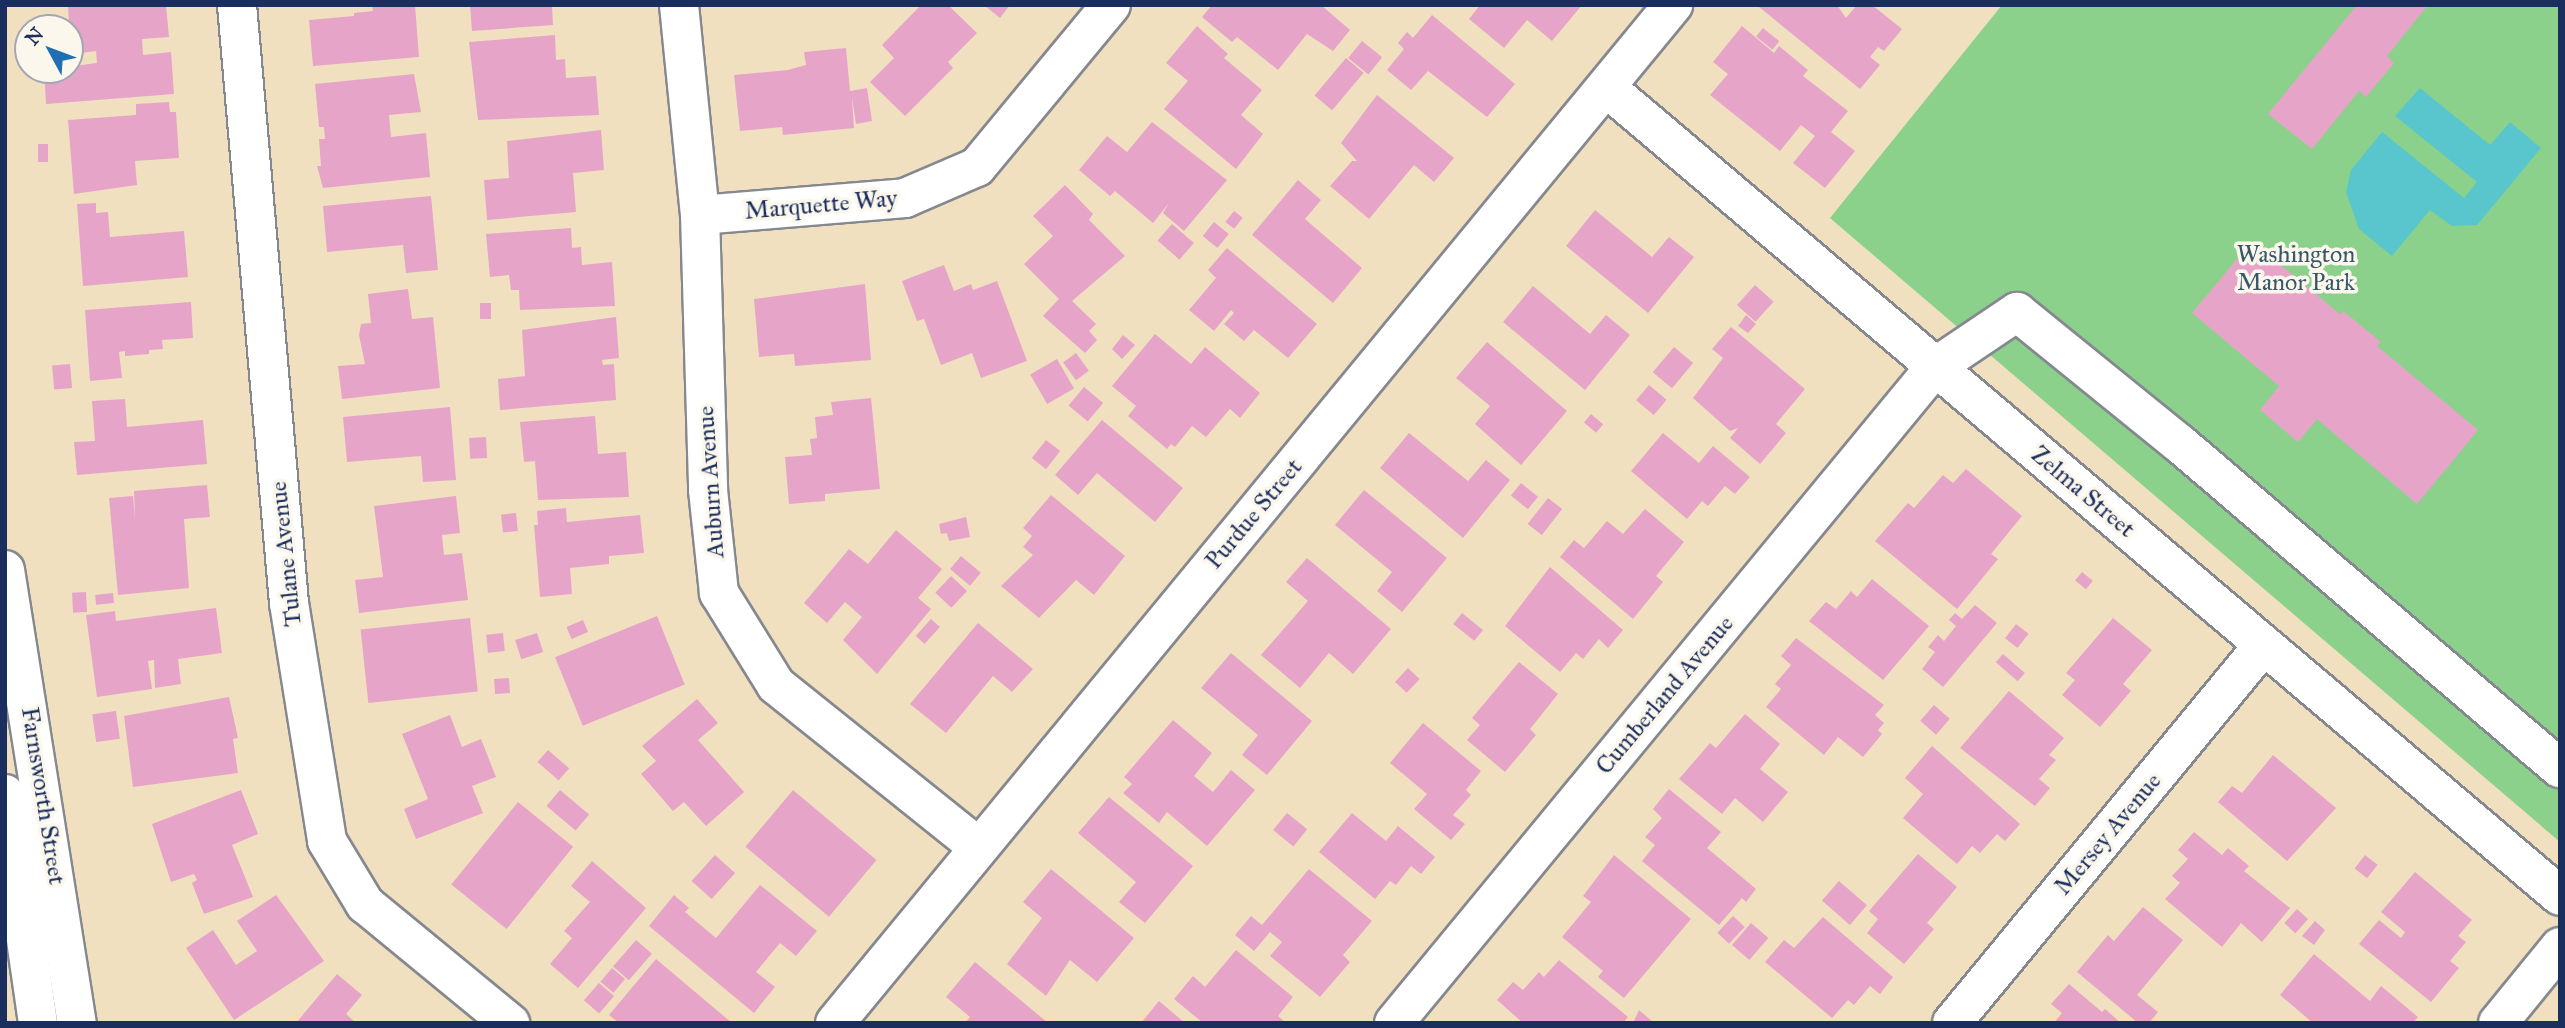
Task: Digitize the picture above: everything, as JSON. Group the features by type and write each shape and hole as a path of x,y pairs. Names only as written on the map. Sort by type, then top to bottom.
{"street":[{"name":"Tulane Avenue","path":"237,5 289,603 327,841 365,904 510,1023"},
{"name":"Auburn Avenue","path":"679,5 701,215 708,490 719,593 776,685 978,848"},
{"name":"Marquette Way","path":"701,215 905,198 976,167 1111,5"},
{"name":"Purdue Street","path":"835,1023 1673,5"},
{"name":"Zelma Street","path":"1607,88 2560,896"},
{"name":"Cumberland Avenue","path":"1394,1023 1936,367 2017,312 2180,444 2560,768"},
{"name":"Farnsworth Street","path":"5,570 24,675 77,1023"},
{"name":"Mersey Avenue","path":"1952,1023 2264,645"},
{"path":"5,709 24,675"},
{"path":"5,794 38,1023"},
{"path":"2498,1023 2560,947"}],"green space":[{"name":"Washington Manor Park","path":"2002,5 2560,5 2560,842 1830,218"}],"water":[{"path":"2420,88 2490,145 2510,122 2541,148 2477,225 2452,226 2430,210 2392,256 2359,229 2346,192 2351,170 2382,132 2464,198 2477,182 2395,116"}],"building":[{"path":"68,5 166,5 169,37 142,39 143,55 171,52 174,94 46,104 45,84 84,84 84,65 97,63 96,51 84,53 84,14 68,14"},
{"path":"372,5 415,5 419,57 313,66 309,20 354,16 354,13 373,11"},
{"path":"470,5 552,5 553,25 472,31"},
{"path":"921,5 948,5 977,33 948,62 953,68 905,116 870,82 894,58 882,45"},
{"path":"984,5 1010,5 1000,18"},
{"path":"1212,5 1321,5 1350,30 1333,51 1307,34 1278,70 1237,37 1232,42 1202,17"},
{"path":"1480,5 1582,5 1552,41 1527,20 1504,48 1469,19"},
{"path":"1837,5 1846,18 1857,5 1872,5 1902,29 1884,51 1878,47 1870,57 1880,65 1860,89 1759,7"},
{"path":"2357,5 2428,5 2387,56 2394,63 2366,97 2359,91 2312,149 2268,114"},
{"path":"1432,15 1515,84 1487,117 1428,71 1411,90 1387,70 1404,49 1398,43 1407,32 1413,38"},
{"path":"1197,26 1228,54 1224,58 1262,90 1241,115 1263,134 1236,169 1164,109 1188,81 1166,63"},
{"path":"1742,26 1774,53 1779,46 1808,70 1803,76 1848,111 1831,132 1855,151 1825,188 1793,163 1815,136 1801,125 1780,151 1710,95 1728,74 1713,62"},
{"path":"1763,28 1779,41 1772,50 1756,37"},
{"path":"555,35 556,60 565,59 566,78 596,76 599,115 478,120 469,42"},
{"path":"1362,41 1382,57 1368,74 1348,58"},
{"path":"846,48 850,91 867,88 872,121 856,124 852,97 854,128 783,135 782,127 740,131 734,75 788,70 806,65 804,52"},
{"path":"1346,58 1364,73 1332,110 1315,96"},
{"path":"414,74 421,112 389,115 391,137 426,133 430,177 323,188 317,166 321,166 319,139 325,139 324,127 319,127 315,84"},
{"path":"1377,95 1454,158 1434,182 1414,165 1369,219 1330,186 1352,161 1357,161 1341,143"},
{"path":"169,102 170,112 176,112 179,158 135,161 137,185 74,194 68,120 136,115 136,104"},
{"path":"1152,122 1227,180 1184,231 1163,213 1169,203 1153,223 1115,191 1110,196 1079,170 1107,136 1127,152"},
{"path":"601,130 604,170 573,173 576,212 487,220 484,180 509,178 507,141"},
{"path":"38,144 48,144 48,162 38,162"},
{"path":"1298,180 1321,200 1305,219 1362,268 1333,303 1252,235"},
{"path":"1065,185 1093,214 1089,220 1125,256 1072,301 1096,324 1089,331 1097,340 1085,353 1043,316 1059,299 1024,264 1053,236 1033,216"},
{"path":"431,196 438,270 406,273 403,245 327,252 323,206"},
{"path":"96,203 96,213 108,212 110,237 184,231 188,277 83,286 77,204"},
{"path":"1595,210 1652,257 1669,237 1694,257 1648,313 1566,246"},
{"path":"1234,211 1243,218 1234,229 1225,222"},
{"path":"1214,222 1229,234 1217,248 1203,236"},
{"path":"1172,224 1194,243 1179,260 1158,241"},
{"path":"571,228 572,248 581,247 582,265 612,262 615,306 520,310 519,290 511,290 509,275 490,277 486,234"},
{"path":"2252,241 2341,315 2343,311 2381,342 2377,346 2478,430 2417,504 2317,419 2298,442 2260,410 2279,386 2192,313"},
{"path":"1227,248 1317,324 1288,358 1254,330 1244,341 1224,324 1234,313 1231,310 1214,331 1189,310 1216,278 1208,270"},
{"path":"944,265 954,291 971,284 973,290 997,281 1027,361 981,378 972,353 941,365 924,319 917,321 902,281"},
{"path":"865,284 871,360 795,366 794,354 759,357 754,299"},
{"path":"1755,285 1774,302 1756,322 1737,305"},
{"path":"1533,286 1590,334 1606,315 1630,335 1585,390 1503,322"},
{"path":"408,289 412,319 433,317 440,388 342,399 338,366 365,364 359,335 361,324 371,323 368,294"},
{"path":"191,302 193,338 162,340 163,349 149,350 149,354 125,356 125,351 119,352 122,378 90,381 85,310"},
{"path":"480,303 491,303 491,319 480,319"},
{"path":"1746,315 1756,324 1748,333 1738,326"},
{"path":"616,317 619,358 602,360 603,365 614,364 616,400 500,410 498,379 525,376 522,330"},
{"path":"1731,327 1805,389 1776,424 1786,433 1760,464 1730,438 1738,428 1730,431 1693,398 1723,358 1712,349"},
{"path":"1155,334 1191,364 1205,347 1260,393 1240,418 1230,409 1206,437 1192,426 1175,447 1171,444 1167,449 1128,416 1136,406 1112,386"},
{"path":"1123,335 1135,345 1122,359 1112,349"},
{"path":"1487,342 1567,411 1521,465 1475,424 1490,406 1456,378"},
{"path":"1674,347 1693,363 1672,388 1653,372"},
{"path":"1076,353 1089,371 1076,380 1063,362"},
{"path":"1057,359 1074,388 1047,404 1030,374"},
{"path":"70,364 72,388 54,389 52,366"},
{"path":"1649,385 1667,400 1654,415 1636,400"},
{"path":"1084,387 1103,403 1088,421 1069,405"},
{"path":"871,398 880,489 825,494 825,501 789,504 785,457 812,455 810,439 817,438 815,417 833,415 831,402"},
{"path":"125,399 127,427 203,420 207,464 77,475 74,442 95,441 92,401"},
{"path":"450,407 456,480 423,482 421,456 347,462 343,417"},
{"path":"1591,414 1603,424 1596,433 1584,422"},
{"path":"595,416 598,454 626,452 629,497 538,500 535,461 524,462 520,422"},
{"path":"1102,420 1183,488 1155,522 1097,473 1078,495 1055,475"},
{"path":"1409,433 1468,481 1486,460 1510,480 1463,538 1380,468"},
{"path":"1663,433 1699,463 1713,446 1750,477 1735,494 1725,486 1708,506 1702,501 1687,519 1631,471"},
{"path":"486,437 487,458 470,459 469,438"},
{"path":"1046,440 1060,451 1046,469 1032,458"},
{"path":"1966,469 2022,516 1991,554 1998,559 1957,609 1875,541 1908,503 1914,508 1943,475 1953,483"},
{"path":"1521,483 1538,497 1528,509 1511,495"},
{"path":"207,485 210,517 184,519 189,588 118,595 109,498 133,496 135,519 134,491"},
{"path":"1364,490 1447,558 1402,612 1377,591 1392,572 1335,525"},
{"path":"1051,495 1125,556 1094,595 1076,580 1039,618 1001,586 1033,555 1023,547 1032,536 1023,528"},
{"path":"456,496 460,533 442,535 444,555 462,553 468,600 359,613 355,580 383,577 374,506"},
{"path":"1548,498 1562,509 1542,535 1528,524"},
{"path":"566,508 567,522 640,515 644,553 609,556 609,564 570,568 572,594 540,597 534,525 538,525 537,511"},
{"path":"1645,509 1684,542 1656,576 1663,582 1633,619 1560,557 1574,540 1584,548 1607,521 1623,534"},
{"path":"516,513 518,531 503,532 501,515"},
{"path":"966,517 970,537 949,541 947,533 941,534 939,524"},
{"path":"896,530 942,569 918,598 931,609 877,674 843,640 862,617 845,602 827,623 804,603 849,549 868,564"},
{"path":"961,556 981,573 970,586 950,569"},
{"path":"1307,558 1391,629 1353,674 1329,653 1300,688 1261,655 1308,601 1286,582"},
{"path":"1550,567 1623,630 1608,648 1599,639 1583,659 1576,653 1560,672 1505,626"},
{"path":"2082,572 2093,581 2086,589 2075,581"},
{"path":"951,576 967,591 951,608 935,593"},
{"path":"1872,579 1929,626 1883,680 1809,621 1826,602 1836,609 1851,591 1857,597"},
{"path":"86,592 87,612 73,613 72,593"},
{"path":"113,593 114,603 96,605 95,595"},
{"path":"1975,605 1997,623 1943,687 1922,669 1935,652 1928,647 1938,635 1944,641 1956,626 1949,620 1955,613 1962,619"},
{"path":"216,608 222,653 178,659 181,684 155,688 154,660 148,661 152,689 97,697 86,615 115,611 116,621"},
{"path":"1462,613 1483,630 1474,641 1453,624"},
{"path":"657,616 685,685 583,726 555,657"},
{"path":"470,618 478,692 368,703 361,629"},
{"path":"2113,618 2152,650 2123,684 2131,691 2100,727 2062,695 2075,680 2066,673"},
{"path":"931,619 940,627 925,644 916,636"},
{"path":"583,620 588,632 572,639 566,627"},
{"path":"978,623 1033,669 1012,692 993,676 946,733 910,704"},
{"path":"2016,624 2029,634 2018,648 2005,638"},
{"path":"503,633 505,651 488,653 486,635"},
{"path":"537,633 543,652 521,659 515,640"},
{"path":"1796,638 1884,705 1875,715 1884,723 1878,730 1882,734 1863,757 1838,737 1824,755 1766,707 1781,689 1775,684 1791,665 1781,656"},
{"path":"1231,653 1312,721 1267,775 1242,755 1258,735 1201,688"},
{"path":"2003,654 2025,673 2018,681 1996,662"},
{"path":"1519,662 1558,694 1530,729 1536,735 1505,772 1467,740 1480,725 1472,718"},
{"path":"1408,668 1420,679 1407,693 1395,682"},
{"path":"509,678 510,693 495,694 494,679"},
{"path":"2009,691 2064,738 2049,755 2056,760 2039,779 2050,788 2035,806 1960,748"},
{"path":"229,697 238,738 233,739 238,773 133,787 124,716"},
{"path":"697,699 718,723 698,740 744,792 706,826 684,802 673,811 641,774 656,761 642,746"},
{"path":"1934,705 1950,719 1936,735 1920,721"},
{"path":"116,711 120,739 96,742 92,714"},
{"path":"1745,714 1780,744 1760,769 1788,792 1763,822 1735,798 1722,814 1679,779 1710,743 1716,748"},
{"path":"450,715 462,747 481,739 496,777 472,786 483,813 416,839 404,809 428,799 402,734"},
{"path":"1173,720 1212,753 1194,776 1213,792 1231,770 1255,790 1207,846 1167,812 1159,823 1123,793 1132,784 1124,777"},
{"path":"1423,723 1481,771 1466,790 1471,795 1453,815 1465,824 1451,840 1414,809 1427,794 1390,763"},
{"path":"1932,746 2020,824 2005,841 1997,834 1980,853 1972,846 1957,864 1903,818 1923,794 1905,778"},
{"path":"548,750 569,768 559,780 538,762"},
{"path":"2273,755 2336,808 2287,861 2218,802 2232,786 2242,793"},
{"path":"1669,789 1721,832 1707,848 1756,889 1746,902 1742,898 1719,925 1642,861 1655,845 1645,837 1662,818 1653,809"},
{"path":"241,790 258,834 232,845 253,897 204,914 192,883 197,880 194,874 171,882 152,824"},
{"path":"560,790 589,814 576,831 547,806"},
{"path":"793,790 876,860 829,917 745,847"},
{"path":"1109,797 1193,866 1145,923 1119,902 1136,882 1078,833"},
{"path":"518,802 573,847 506,929 451,884"},
{"path":"1287,813 1307,829 1293,846 1273,830"},
{"path":"1352,813 1386,841 1398,826 1435,857 1421,874 1411,866 1396,885 1390,881 1375,899 1319,852"},
{"path":"2194,832 2222,855 2228,848 2249,866 2244,871 2290,908 2262,942 2241,923 2222,947 2165,899 2180,883 2172,876 2188,859 2178,850"},
{"path":"1918,854 1957,887 1927,923 1934,929 1904,964 1867,933 1878,919 1869,911"},
{"path":"715,855 735,873 712,899 692,881"},
{"path":"1614,855 1691,919 1624,998 1598,977 1603,971 1562,937 1591,902 1583,896"},
{"path":"2365,855 2378,865 2367,878 2355,868"},
{"path":"592,861 646,908 578,988 550,964 572,938 564,931 590,902 571,886"},
{"path":"1051,869 1134,938 1097,982 1070,960 1046,996 1007,964 1042,918 1023,902"},
{"path":"1309,869 1372,921 1343,955 1350,962 1320,997 1270,956 1282,942 1270,932 1254,951 1235,935 1251,916 1262,925"},
{"path":"2415,872 2472,920 2458,936 2466,942 2450,961 2459,968 2431,1002 2359,944 2379,920 2401,938 2405,932 2381,912"},
{"path":"1839,881 1867,905 1850,925 1822,901"},
{"path":"760,885 817,931 796,956 780,943 756,972 775,987 754,1013 649,926 674,895 689,908 685,912 716,938"},
{"path":"276,895 324,961 234,1020 186,948 213,930 236,965 257,951 237,921"},
{"path":"2143,907 2183,940 2137,995 2158,1012 2149,1023 2138,1023 2077,972 2108,935 2114,941"},
{"path":"2297,909 2308,919 2295,933 2284,923"},
{"path":"1733,916 1745,927 1729,944 1717,933"},
{"path":"1823,917 1893,977 1880,994 1870,986 1854,1005 1848,1000 1832,1018 1765,962 1784,940 1794,948"},
{"path":"2315,921 2325,930 2314,945 2302,936"},
{"path":"1751,923 1768,938 1749,960 1732,945"},
{"path":"636,940 652,954 629,980 613,966"},
{"path":"1236,950 1293,997 1278,1016 1286,1023 1203,1023 1174,999 1193,976 1205,987"},
{"path":"2314,954 2370,1001 2381,986 2418,1017 2413,1023 2313,1023 2280,995"},
{"path":"656,959 732,1023 619,1023 609,1015"},
{"path":"1559,960 1628,1017 1623,1023 1523,1023 1497,1000 1513,982 1523,990 1539,972 1544,977"},
{"path":"975,962 1048,1023 965,1023 970,1017 946,997"},
{"path":"612,968 625,979 613,993 600,982"},
{"path":"337,974 362,995 346,1014 356,1023 296,1023"},
{"path":"599,983 614,996 599,1013 584,1000"},
{"path":"2069,984 2102,1012 2105,1009 2121,1023 2054,1023 2062,1013 2051,1004"},
{"path":"1159,1001 1185,1023 1141,1023"},
{"path":"1639,1010 1654,1023 1633,1023"}]}
